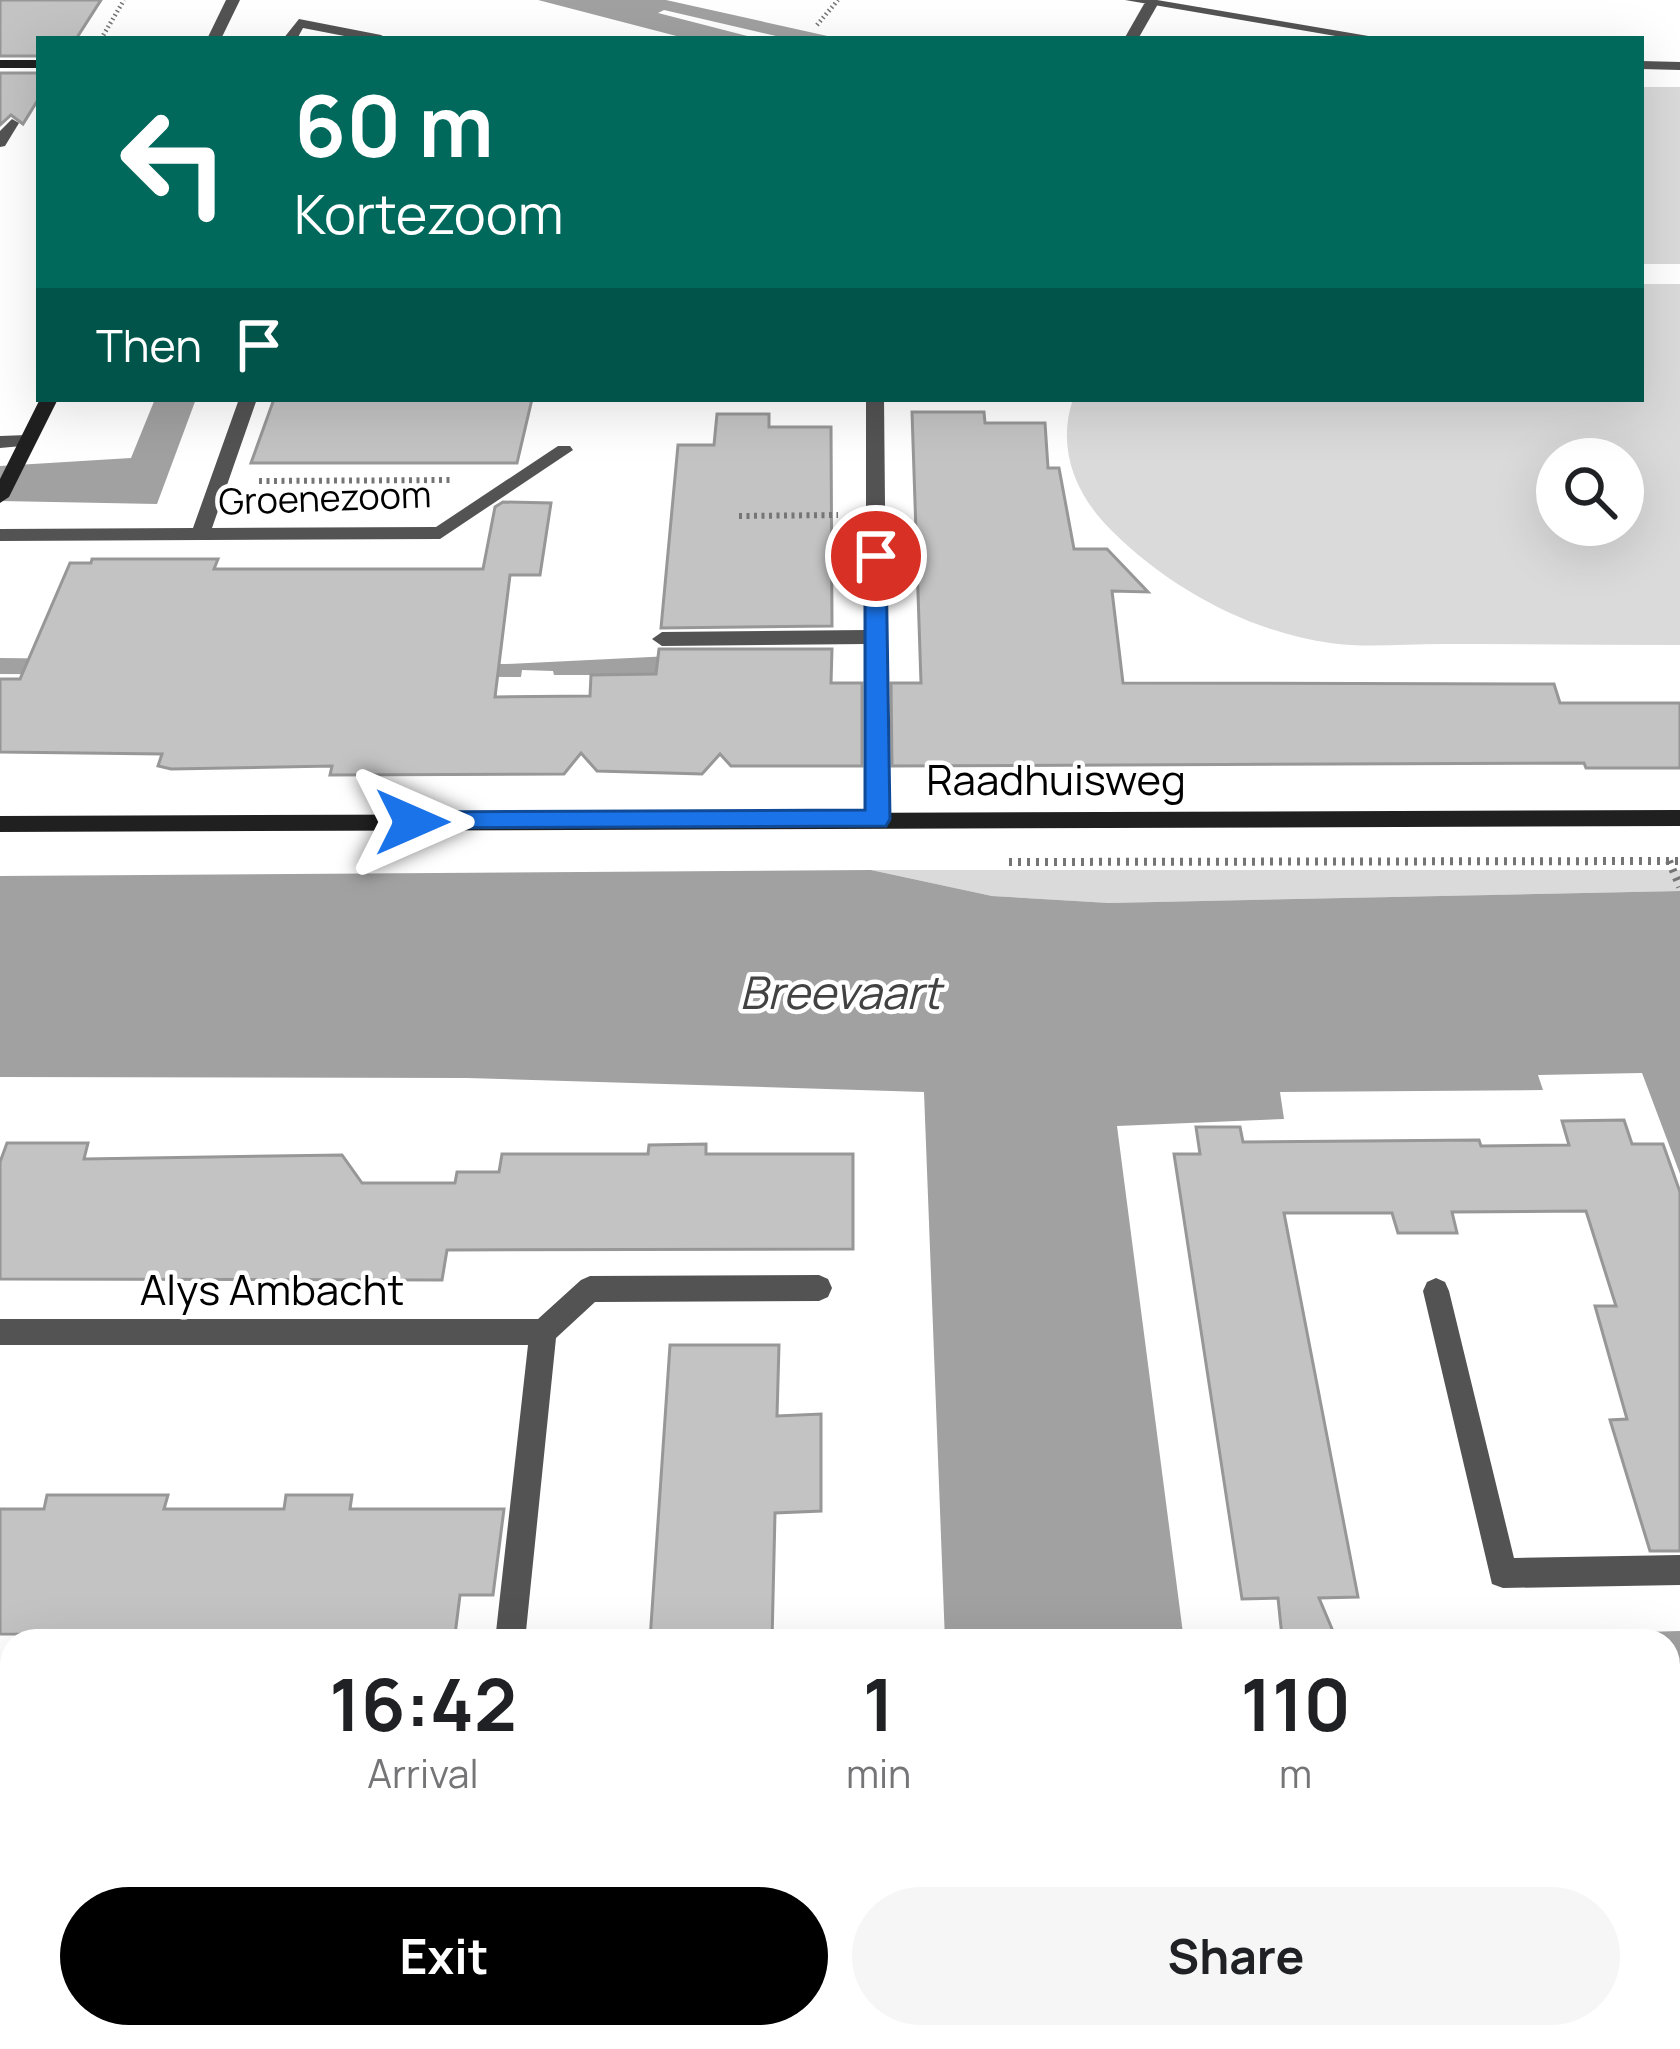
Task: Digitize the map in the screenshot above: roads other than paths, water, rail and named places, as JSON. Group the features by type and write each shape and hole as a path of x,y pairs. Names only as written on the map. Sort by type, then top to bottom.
{"street":[{"path":"215,36 233,0"},
{"path":"1132,0 1359,36"},
{"path":"1133,36 1151,4"},
{"path":"292,36 299,23 366,36"},
{"path":"0,64 36,64"},
{"path":"1644,65 1680,66"},
{"path":"0,142 12,123"},
{"path":"0,497 47,402"},
{"name":"Groenezoom","path":"200,534 247,402"},
{"path":"875,402 878,819"},
{"path":"0,442 27,441"},
{"name":"Groenezoom","path":"0,536 440,533 564,450"},
{"path":"662,639 876,638"},
{"name":"Raadhuisweg","path":"0,824 1680,818"},
{"path":"511,1629 543,1332 590,1289 819,1288"},
{"path":"1436,1291 1503,1574 1680,1570"},
{"name":"Alys Ambacht","path":"0,1332 543,1332"}],"water":[{"path":"538,0 666,0 828,36 776,36 664,10 658,13 747,36 676,36"},
{"path":"154,402 195,402 157,504 0,501 0,466 131,458"},
{"path":"671,656 770,675 554,675 553,671 522,670 521,677 0,674 0,658 506,664"},
{"name":"Breevaart","path":"871,870 992,896 1109,903 1680,891 1680,1174 1642,1073 1538,1075 1543,1090 1280,1092 1284,1119 1117,1126 1182,1629 945,1629 924,1092 467,1078 0,1077 0,876"}]}
